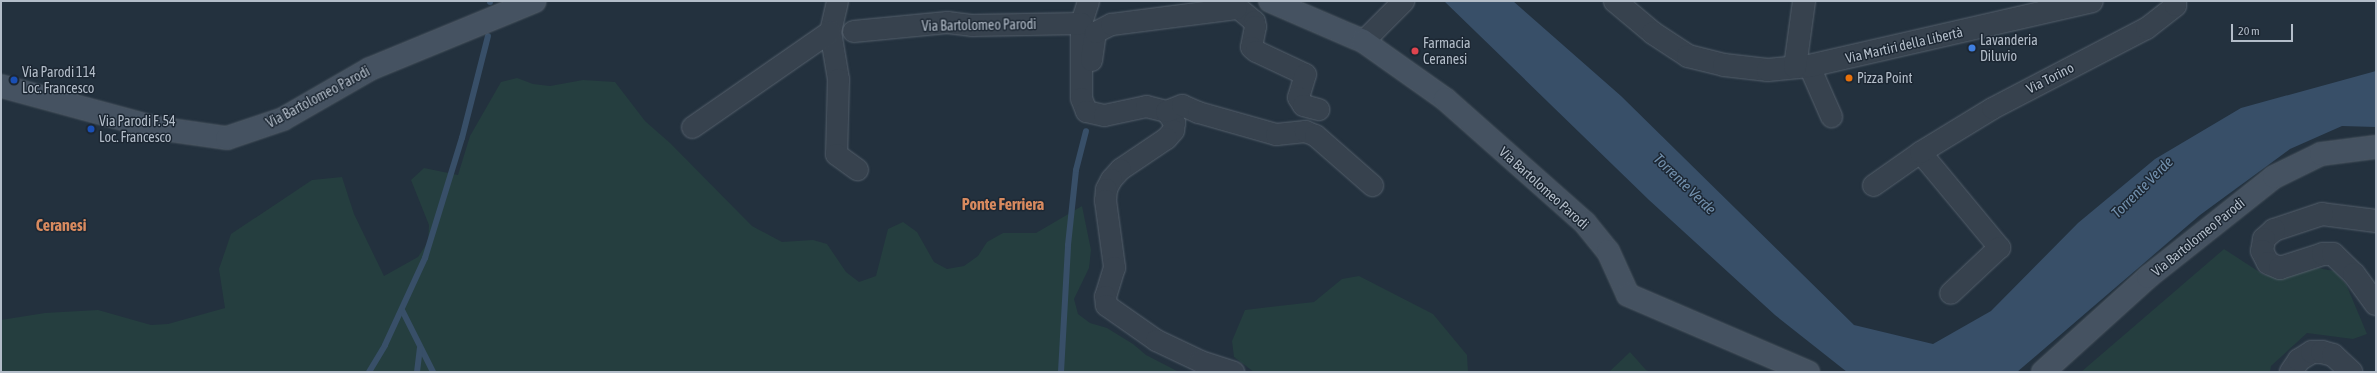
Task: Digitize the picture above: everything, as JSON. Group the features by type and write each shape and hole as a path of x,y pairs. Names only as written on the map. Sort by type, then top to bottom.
{"main road":[{"name":"Via Bartolomeo Parodi","path":"1,86 156,128 227,138 284,119 370,69 534,1"},
{"name":"Via Bartolomeo Parodi","path":"1270,1 1363,41 1444,100 1585,223 1608,251 1628,296 1808,372"},
{"name":"Via Bartolomeo Parodi","path":"2043,372 2148,277 2274,177 2321,154 2376,147"}],"street":[{"path":"837,1 830,31 838,79 836,154 857,169"},
{"path":"1088,1 1081,23 1082,106 1090,113 1110,114 1146,106 1166,111 1182,105 1198,112 1276,134 1305,131 1315,135 1372,184"},
{"path":"1363,41 1403,1"},
{"name":"Via Martiri della Libertà","path":"1614,1 1653,33 1688,56 1724,65 1768,70 1802,67 2092,1"},
{"path":"1804,1 1802,67 1831,116"},
{"name":"Via Torino","path":"1873,185 1920,152 1992,108 2146,28 2175,6 2175,1"},
{"path":"1082,81 1090,78 1094,36 1100,29 1111,24 1233,4 1254,21 1255,26 1251,46 1256,51 1304,74 1298,97 1303,105 1318,109"},
{"name":"Via Bartolomeo Parodi","path":"853,31 946,22 971,25 1081,23"},
{"path":"692,127 830,31"},
{"path":"1166,111 1174,122 1170,134 1120,169 1111,178 1106,189 1105,200 1114,267 1105,296 1106,304 1156,340 1200,361 1233,372"},
{"path":"1920,152 1999,247 1950,293"},
{"path":"2376,222 2322,214 2274,230 2264,239 2262,251 2268,263 2280,268 2323,254 2333,254 2354,274 2376,304"},
{"path":"2291,372 2299,360 2312,352 2322,352 2332,355 2351,372"}],"green space":[{"path":"517,78 533,84 550,86 583,80 615,82 645,121 670,143 752,226 782,242 813,240 827,244 846,272 859,282 876,276 888,229 903,222 917,232 934,262 947,269 964,266 978,256 987,242 1003,233 1036,233 1082,206 1091,250 1089,268 1074,299 1078,314 1090,323 1107,328 1133,344 1146,355 1179,372 1,372 1,320 45,313 98,310 151,325 168,324 225,308 219,269 231,234 312,180 342,177 354,214 384,276 418,257 428,242 429,225 411,180 424,168 458,175 470,136 501,82"},
{"path":"2224,249 2264,275 2283,277 2318,268 2334,271 2346,284 2367,334 2353,339 2307,333 2271,366 2270,372 2081,372"},
{"path":"1359,276 1433,314 1467,355 1468,372 1254,372 1234,357 1232,341 1245,310 1314,302 1342,279"},
{"path":"1630,352 1646,370 1651,372 1609,372"}],"water":[{"name":"Torrente Verde","path":"1444,1 1513,1 1621,96 1854,325 1933,344 1991,311 2078,223 2155,159 2241,108 2376,71 2376,127 2342,126 2290,149 2200,215 2017,372 1847,372 1775,315 1649,200"}],"waterway":[{"path":"369,372 385,345 425,258 462,138 488,36"},
{"path":"1061,372 1068,245 1076,170 1086,131"},
{"path":"402,310 433,372"},
{"path":"417,372 420,348"}],"place":[{"name":"Lavanderia Diluvio","path":"1972,48"},
{"name":"Farmacia Ceranesi","path":"1415,51"},
{"name":"Pizza Point","path":"1849,78"},
{"name":"Via Parodi 114 Loc. Francesco","path":"14,80"},
{"name":"Via Parodi F. 54 Loc. Francesco","path":"91,129"}],"district":[{"name":"Ponte Ferriera","path":"1003,204"},
{"name":"Ceranesi","path":"61,225"}]}
